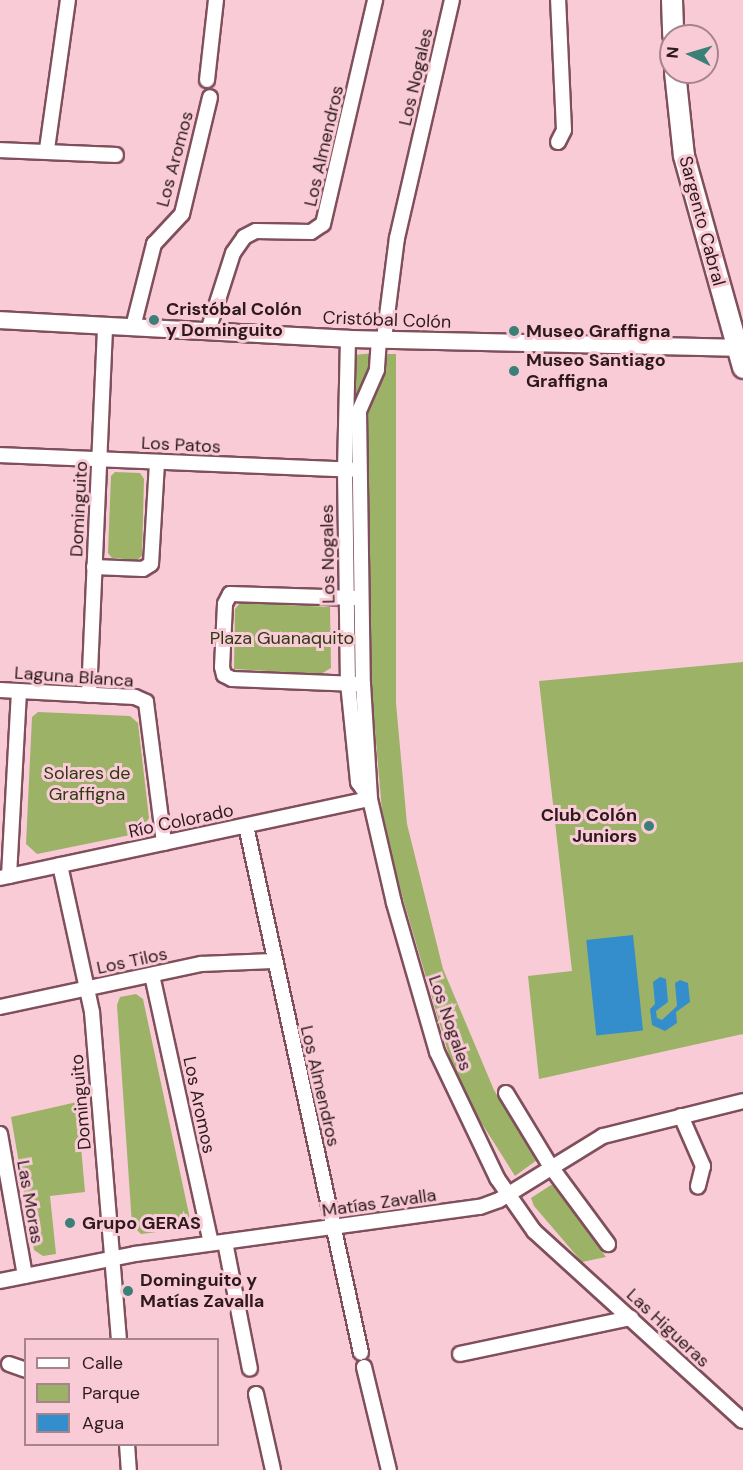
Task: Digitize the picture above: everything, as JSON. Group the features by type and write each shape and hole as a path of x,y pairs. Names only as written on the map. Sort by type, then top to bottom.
{"main road":[{"path":"672,0 673,24"},
{"name":"Sargento Cabral","path":"676,84 684,156 743,368"}],"street":[{"path":"47,149 68,0"},
{"path":"207,80 216,0"},
{"name":"Los Almendros","path":"208,331 233,253 244,237 256,231 311,232 323,224 375,0"},
{"name":"Los Nogales","path":"370,800 358,782 348,683 360,471 359,411 377,370 397,238 452,0"},
{"path":"558,0 564,130 558,142"},
{"name":"Los Aromos","path":"133,327 154,244 182,214 210,97"},
{"path":"0,150 47,149 116,155"},
{"name":"Cristóbal Colón","path":"0,320 348,339 737,348"},
{"name":"Dominguito","path":"88,694 105,326"},
{"name":"Los Nogales","path":"348,339 345,470 370,800 394,903 437,1052 507,1195 534,1232 567,1264"},
{"name":"Los Patos","path":"0,455 360,471"},
{"path":"94,567 149,567 157,462"},
{"path":"354,598 230,594 225,604 224,675 363,684"},
{"name":"Laguna Blanca","path":"0,690 135,697 146,702 164,843"},
{"path":"5,877 19,691"},
{"name":"Río Colorado","path":"5,877 370,800"},
{"name":"Los Almendros","path":"246,826 273,961 361,1353"},
{"name":"Dominguito","path":"60,865 92,1012 119,1338"},
{"name":"Los Tilos","path":"0,1007 201,964 273,961"},
{"name":"Los Aromos","path":"152,975 250,1369"},
{"path":"506,1093 551,1167 608,1244"},
{"name":"Matías Zavalla","path":"0,1281 112,1258 480,1207 507,1195 603,1136 743,1101"},
{"path":"681,1116 703,1166 698,1186"},
{"name":"Las Moras","path":"0,1134 25,1276"},
{"name":"Las Higueras","path":"567,1264 631,1318 743,1421"},
{"path":"460,1354 631,1318"},
{"path":"9,1364 24,1369"},
{"path":"364,1367 389,1470"},
{"path":"256,1394 273,1470"},
{"path":"127,1446 129,1470"}],"green space":[{"path":"374,353 353,460 352,460 354,355"},
{"path":"385,354 396,354 396,703 407,824 443,969 494,1090 537,1160 515,1176 479,1119 450,1059 399,885 382,811 370,672 366,405 383,372"},
{"path":"115,472 140,473 144,479 142,556 137,560 112,558 108,553 111,476"},
{"name":"Plaza Guanaquito","path":"240,603 330,607 331,668 321,674 234,669 235,609"},
{"name":"Club Colón Juniors","path":"743,662 743,1034 539,1079 528,976 572,971 539,681"},
{"name":"Solares de Graffigna","path":"38,712 130,716 138,723 149,818 140,833 37,854 26,844 32,717"},
{"path":"136,994 143,999 190,1219 181,1229 141,1234 132,1225 117,1005 120,997"},
{"path":"77,1102 85,1192 50,1196 56,1254 43,1256 34,1250 11,1117"},
{"path":"551,1185 606,1257 582,1262 534,1206 531,1198"}],"water":[{"path":"633,935 643,1030 596,1035 586,940"},
{"path":"660,977 666,979 668,1002 656,1011 657,1018 662,1020 677,1006 675,983 680,980 688,983 690,1002 676,1012 677,1023 665,1031 652,1025 650,1009 655,1004 653,982"}],"place":[{"name":"Cristóbal Colón y Dominguito","path":"154,320"},
{"name":"Museo Graffigna","path":"514,331"},
{"name":"Museo Santiago Graffigna","path":"514,371"},
{"name":"Club Colón Juniors","path":"649,826"},
{"name":"Grupo GERAS","path":"70,1223"},
{"name":"Dominguito y Matías Zavalla","path":"128,1291"}]}
